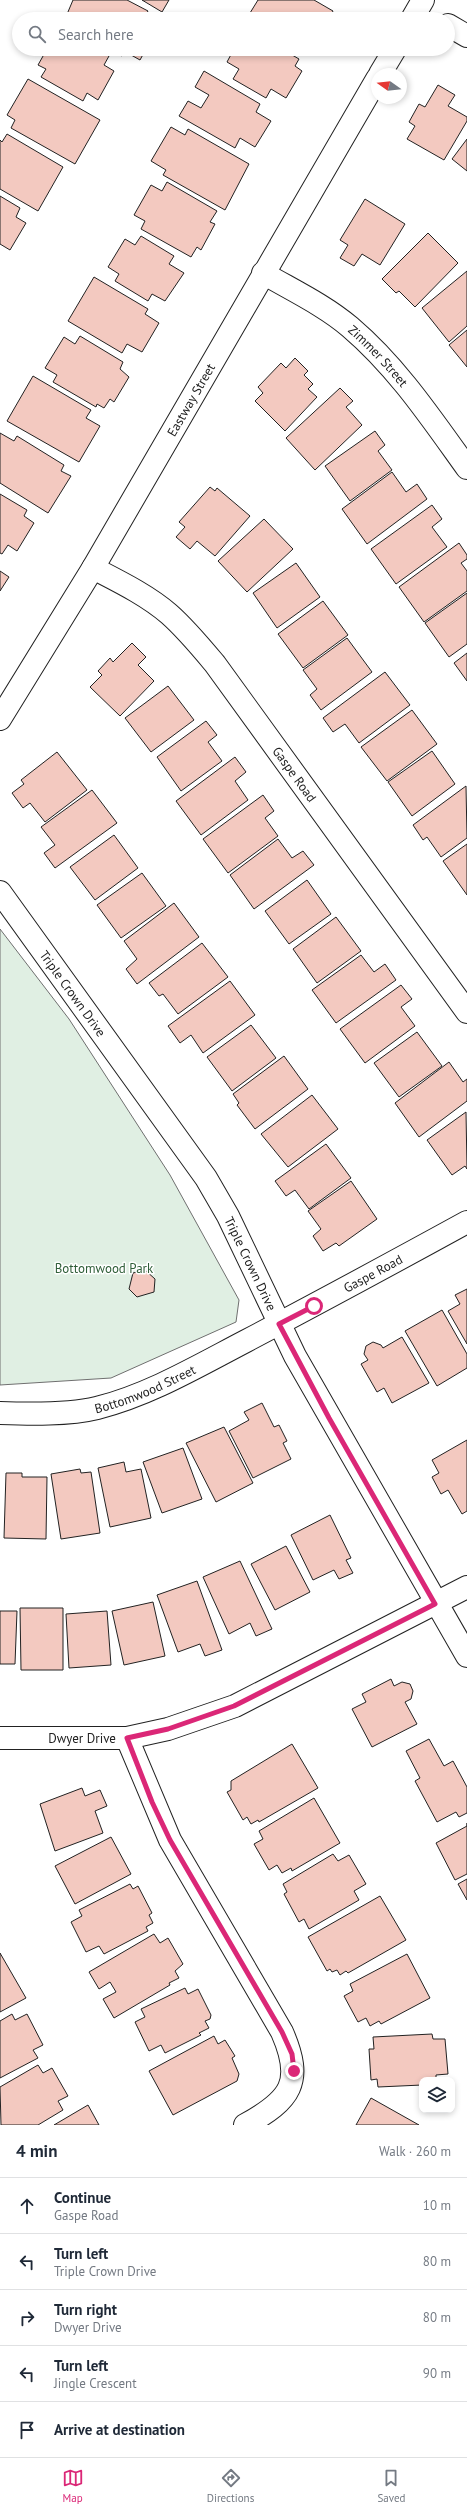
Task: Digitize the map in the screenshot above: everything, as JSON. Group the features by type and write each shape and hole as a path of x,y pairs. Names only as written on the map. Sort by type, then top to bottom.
{"street":[{"path":"455,29 467,36"},
{"path":"384,68 391,56"},
{"name":"Eastway Street","path":"0,719 93,568 263,272 371,89"},
{"name":"Zimmer Street","path":"263,272 326,309 350,327 382,357 413,393 467,468"},
{"name":"Gaspe Road","path":"93,568 125,585 167,613 192,636 467,1012"},
{"name":"Triple Crown Drive","path":"0,892 206,1178 228,1216 279,1324 329,1418 435,1604 467,1656"},
{"name":"Gaspe Road","path":"279,1324 467,1222"},
{"name":"Bottomwood Street","path":"0,1413 82,1410 115,1402 181,1375 279,1324"},
{"name":"Dwyer Drive","path":"0,1738 127,1738 168,1729 234,1706 467,1587"},
{"path":"127,1738 152,1802 170,1840 282,2032 292,2054 294,2071 289,2087 281,2102 245,2125"}],"green space":[{"name":"Bottomwood Park","path":"0,929 69,1019 170,1175 239,1300 236,1322 111,1378 0,1385"}],"building":[{"path":"73,0 127,0 148,11 147,12 68,12"},
{"path":"142,0 169,0 162,12"},
{"path":"258,0 314,0 333,11 332,12 251,12"},
{"path":"43,56 109,56 104,65 114,71 98,100 87,93 83,101 41,77 46,69 38,65"},
{"path":"133,56 142,56 140,60"},
{"path":"230,56 294,56 299,59 295,66 302,71 286,98 271,89 266,98 233,79 239,69 227,62"},
{"path":"204,71 260,104 256,112 271,121 255,147 240,138 235,148 179,116 188,101 201,108 209,95 195,87"},
{"path":"28,79 100,120 75,164 11,128 15,120 7,115"},
{"path":"438,85 455,95 448,106 467,117 467,121 444,160 407,139 415,126 409,122 419,104 425,107"},
{"path":"171,127 185,135 188,129 249,164 225,210 163,175 166,170 151,161"},
{"path":"7,134 63,167 38,211 0,189 0,140 2,142"},
{"path":"467,139 467,171 452,159"},
{"path":"167,182 217,211 210,222 215,224 201,250 197,247 191,257 141,229 145,221 134,215 151,185 162,191"},
{"path":"0,196 20,208 16,217 26,223 10,250 0,244"},
{"path":"365,199 405,224 380,265 362,254 354,266 340,258 348,245 340,240"},
{"path":"428,233 458,263 415,307 399,291 396,293 382,279"},
{"path":"141,236 174,256 169,264 184,273 165,301 152,294 148,301 115,281 119,274 108,267 125,239 135,245"},
{"path":"467,271 467,326 449,342 422,308"},
{"path":"94,277 148,309 145,314 159,323 142,352 127,344 122,353 68,321"},
{"path":"467,330 467,367 449,345"},
{"path":"80,336 123,362 120,369 129,377 114,402 110,399 104,408 97,404 96,407 53,382 57,375 45,368 64,337 75,344"},
{"path":"295,358 308,371 304,375 313,384 308,389 317,397 285,431 255,401 263,393 258,387 281,363 286,368"},
{"path":"33,376 91,410 86,418 100,426 79,462 7,421"},
{"path":"340,388 353,401 346,407 362,425 315,470 286,438"},
{"path":"375,431 385,445 378,451 392,470 350,501 325,466"},
{"path":"0,433 14,441 17,436 64,465 61,471 71,476 48,513 0,483"},
{"path":"392,472 406,492 417,484 427,499 367,544 342,509"},
{"path":"210,487 215,491 217,488 250,516 215,556 197,541 190,549 176,537 185,527 179,522"},
{"path":"0,494 27,510 24,516 34,523 17,551 8,545 2,554 0,553"},
{"path":"432,505 442,519 432,527 447,547 396,584 371,549"},
{"path":"264,519 293,549 247,592 218,561"},
{"path":"459,543 467,555 467,559 461,563 467,571 467,591 424,622 399,587"},
{"path":"296,563 320,597 277,628 253,593"},
{"path":"0,571 9,577 0,591"},
{"path":"467,593 467,644 449,657 425,623"},
{"path":"323,601 348,635 303,668 278,634"},
{"path":"347,638 372,672 321,710 310,695 317,689 303,670"},
{"path":"132,643 146,657 138,665 154,681 120,716 90,687 102,675 98,671 110,658 113,662"},
{"path":"467,653 467,681 454,663"},
{"path":"385,672 410,705 359,743 345,724 333,732 323,718"},
{"path":"168,686 194,720 151,752 125,718"},
{"path":"412,710 437,744 387,781 361,747"},
{"path":"206,721 217,735 208,742 222,761 181,791 157,757"},
{"path":"432,751 455,784 412,816 388,782"},
{"path":"57,752 87,790 45,822 30,803 23,808 12,793 24,784 21,780"},
{"path":"235,757 246,772 235,781 248,800 201,835 176,801"},
{"path":"466,786 467,838 441,857 427,837 423,840 413,825"},
{"path":"92,790 117,823 55,868 44,853 55,845 41,827"},
{"path":"263,795 274,811 265,818 278,836 228,873 203,839"},
{"path":"114,835 138,868 95,900 70,867"},
{"path":"278,839 292,858 303,851 314,865 254,909 230,875"},
{"path":"467,844 467,895 443,861"},
{"path":"142,873 166,906 121,938 97,905"},
{"path":"307,880 331,914 289,944 265,911"},
{"path":"174,903 199,937 137,984 126,969 137,959 124,941"},
{"path":"336,917 361,951 317,983 293,949"},
{"path":"202,943 228,977 178,1014 163,994 159,996 149,983"},
{"path":"361,955 374,972 385,964 396,980 336,1023 312,990"},
{"path":"230,981 255,1015 203,1053 191,1035 180,1043 168,1026"},
{"path":"401,985 412,999 401,1007 415,1026 365,1063 340,1029"},
{"path":"251,1025 276,1058 232,1091 207,1057"},
{"path":"417,1032 442,1066 399,1097 374,1063"},
{"path":"284,1056 308,1089 255,1129 237,1105 239,1103 233,1094"},
{"path":"449,1062 463,1082 467,1079 467,1101 419,1137 395,1103"},
{"path":"312,1095 338,1129 288,1167 261,1134"},
{"path":"466,1112 467,1169 465,1166 452,1175 427,1140"},
{"path":"326,1144 351,1178 309,1209 295,1190 286,1196 275,1181"},
{"path":"351,1181 377,1219 339,1246 336,1243 323,1251 313,1236 321,1229 308,1211"},
{"path":"145,1270 155,1279 154,1292 137,1297 129,1289 133,1273"},
{"path":"467,1289 467,1344 448,1311 460,1304 455,1295"},
{"path":"442,1310 467,1354 467,1368 437,1386 405,1331"},
{"path":"402,1337 429,1383 392,1403 384,1388 377,1392 361,1364 368,1360 364,1354 366,1346 373,1342 381,1345 383,1348"},
{"path":"262,1403 274,1427 279,1425 287,1441 283,1443 291,1459 253,1478 229,1431 249,1420 244,1412"},
{"path":"224,1427 253,1483 216,1502 186,1443"},
{"path":"467,1440 467,1511 462,1514 448,1490 441,1494 432,1477 439,1473 432,1460"},
{"path":"183,1448 202,1499 162,1513 143,1462"},
{"path":"124,1462 126,1472 141,1469 151,1518 110,1527 98,1468"},
{"path":"80,1469 81,1473 91,1472 100,1533 61,1539 51,1474"},
{"path":"6,1473 22,1473 22,1477 47,1477 46,1539 4,1538"},
{"path":"330,1515 351,1558 346,1560 353,1573 339,1579 334,1570 313,1580 291,1535"},
{"path":"286,1546 310,1592 275,1610 251,1564"},
{"path":"240,1561 272,1629 256,1636 250,1623 229,1634 203,1577"},
{"path":"197,1581 222,1650 205,1656 200,1644 178,1652 157,1595"},
{"path":"153,1602 165,1656 124,1665 112,1611"},
{"path":"20,1608 63,1608 63,1670 21,1670"},
{"path":"0,1611 17,1611 15,1664 0,1664"},
{"path":"107,1611 111,1665 69,1668 66,1614"},
{"path":"391,1679 394,1686 402,1682 410,1684 413,1691 411,1699 405,1702 417,1724 372,1747 352,1709 366,1702 362,1694"},
{"path":"429,1739 444,1766 453,1761 467,1787 467,1813 459,1817 456,1812 437,1822 415,1781 420,1778 406,1751"},
{"path":"292,1744 318,1788 259,1822 258,1820 251,1824 247,1817 243,1820 227,1792 231,1790 231,1781"},
{"path":"82,1788 85,1796 100,1790 107,1806 95,1811 103,1833 55,1851 40,1804"},
{"path":"314,1798 340,1843 292,1871 291,1868 282,1873 277,1865 269,1870 254,1844 263,1839 259,1831"},
{"path":"467,1826 467,1874 455,1880 436,1843"},
{"path":"111,1837 131,1874 75,1904 55,1866"},
{"path":"333,1854 338,1861 349,1855 366,1884 354,1891 359,1900 309,1929 304,1919 299,1922 284,1894 287,1892 283,1884"},
{"path":"467,1879 467,1900 458,1884"},
{"path":"130,1884 133,1889 138,1886 152,1913 149,1915 153,1923 146,1927 148,1931 104,1954 99,1946 86,1952 71,1922 82,1916 79,1910"},
{"path":"380,1896 406,1940 348,1973 346,1971 340,1975 337,1970 332,1972 330,1969 327,1971 308,1937"},
{"path":"154,1934 160,1943 168,1938 183,1964 175,1971 179,1978 169,1983 170,1985 114,2018 103,1999 116,1992 110,1982 99,1989 89,1972"},
{"path":"0,1953 26,1998 0,2012"},
{"path":"407,1954 430,1998 381,2024 379,2021 370,2026 366,2018 358,2022 344,1996 353,1991 350,1984"},
{"path":"185,1988 188,1994 198,1989 211,2015 210,2019 205,2021 209,2028 199,2033 201,2035 165,2053 161,2045 149,2051 135,2022 145,2017 141,2009"},
{"path":"12,2014 15,2020 27,2014 43,2045 33,2050 38,2058 0,2078 0,2021"},
{"path":"432,2034 433,2039 445,2039 448,2074 436,2075 436,2077 419,2077 419,2085 378,2087 377,2079 371,2080 369,2049 374,2049 373,2037"},
{"path":"214,2036 218,2044 225,2040 235,2056 232,2058 239,2074 237,2081 173,2115 149,2071"},
{"path":"38,2065 43,2073 52,2068 68,2096 58,2101 63,2110 38,2125 1,2125 0,2087"},
{"path":"371,2098 419,2125 356,2125"},
{"path":"88,2105 99,2125 54,2125"}],"route":[{"path":"294,2071 292,2054 282,2032 170,1840 152,1802 127,1738 168,1729 234,1706 435,1604 414,1564 329,1418 279,1324 314,1306"}]}
